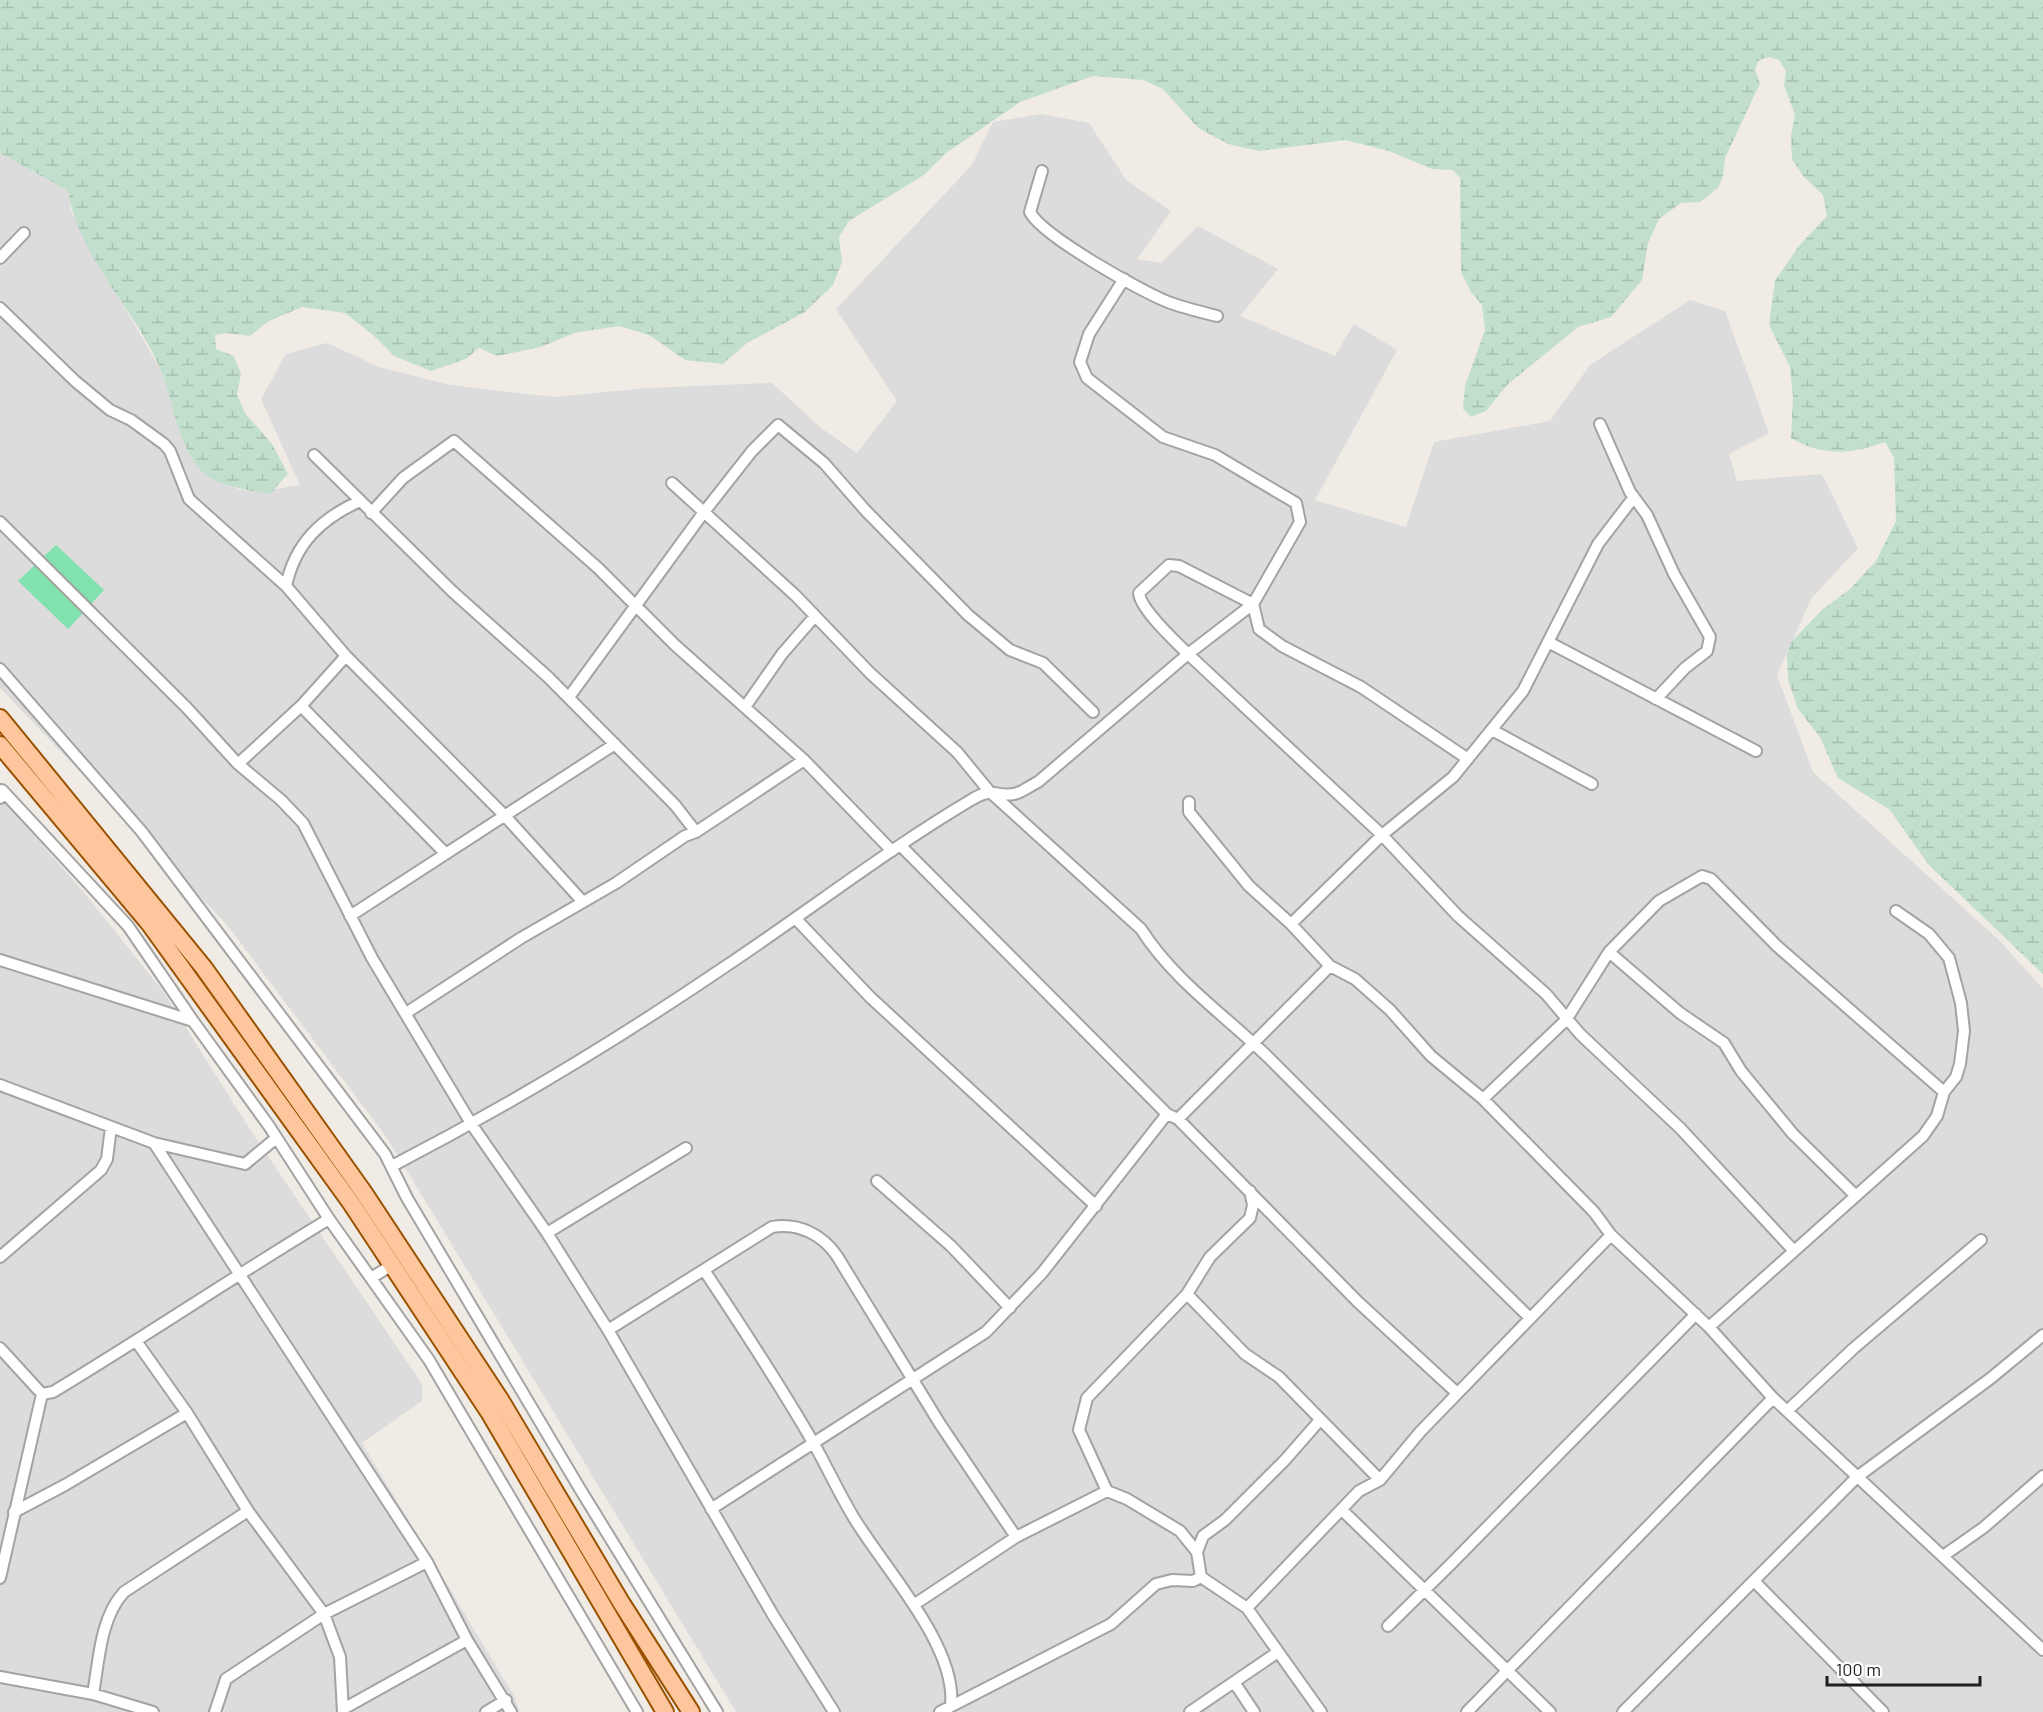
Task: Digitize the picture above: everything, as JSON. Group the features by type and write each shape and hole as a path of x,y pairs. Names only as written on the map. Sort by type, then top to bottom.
{"main road":[{"path":"0,718 204,968 364,1193 501,1401 622,1604 691,1712"},
{"path":"0,745 149,923 351,1203 489,1412 665,1712"}],"street":[{"path":"1042,171 1033,196 1031,215 1052,233 1124,279 1169,302 1217,316"},
{"path":"0,258 24,233"},
{"path":"392,1166 472,1125 628,1029 796,919 896,848 989,791 1014,795 1038,782 1188,654 1253,604 1300,522 1296,503 1215,455 1163,437 1087,378 1080,362 1089,334 1124,279"},
{"path":"0,308 94,397 164,444 170,451 189,499 286,586 346,656 505,816 583,902"},
{"path":"1600,424 1634,497 1647,515 1674,574 1710,637 1707,651 1685,668 1656,699"},
{"path":"569,697 752,451 774,426 781,426 824,463 866,511 968,615 1010,650 1043,663 1093,712"},
{"path":"371,513 403,478 454,441 637,605 675,645 804,760 1167,1114 1178,1119 1358,1302 1457,1393"},
{"path":"314,455 371,513 569,697 675,805 696,832"},
{"path":"672,483 815,616 870,673 957,752 989,791 1141,929 1154,949 1204,1000 1253,1044 1530,1318"},
{"path":"1291,924 1383,835 1453,777 1492,730 1523,691 1550,643 1598,544 1634,497"},
{"path":"286,586 292,560 299,549 328,519 360,501"},
{"path":"0,522 179,700 238,764 281,800 303,823 372,958 472,1125 548,1233 608,1330 773,1615 834,1712"},
{"path":"1468,759 1361,687 1282,646 1259,629 1253,604 1179,566 1173,564 1166,568 1140,591 1139,596 1158,622 1188,654 1383,835 1458,916 1546,994 1566,1020 1680,1128 1794,1251"},
{"path":"745,707 782,654 815,616"},
{"path":"1550,643 1756,751"},
{"path":"238,764 301,706 346,656"},
{"path":"0,669 142,832 392,1166 407,1198 574,1479 717,1712"},
{"path":"301,706 446,855"},
{"path":"1492,730 1592,784"},
{"path":"350,916 615,744"},
{"path":"406,1013 521,938 583,902 685,836 696,832 804,760"},
{"path":"1,792 128,926 444,1384 637,1712"},
{"path":"1189,802 1189,812 1249,886 1291,924 1330,966 1355,979 1390,1010 1431,1056 1483,1099 1594,1212 1611,1235 1709,1327 1773,1398 2043,1650"},
{"path":"1483,1099 1566,1020 1609,952 1659,901 1702,876 1711,879 1777,946 1944,1092"},
{"path":"1709,1327 1923,1136 1937,1116 1944,1092 1958,1071 1964,1031 1956,977 1949,958 1929,934 1896,911"},
{"path":"796,919 870,998 1096,1206"},
{"path":"1609,952 1680,1013 1724,1043 1741,1071 1793,1134 1856,1196"},
{"path":"0,960 193,1021"},
{"path":"1178,1119 1330,966"},
{"path":"0,1085 154,1143 245,1164 275,1139"},
{"path":"711,1509 974,1341 1010,1308 1096,1206 1167,1114"},
{"path":"0,1257 101,1170 107,1159 111,1127"},
{"path":"154,1143 237,1274 427,1562 468,1640 506,1700 511,1712"},
{"path":"548,1233 687,1148"},
{"path":"877,1181 951,1246 1010,1308"},
{"path":"1250,1191 1253,1205 1250,1218 1210,1257 1187,1294 1086,1398 1079,1430 1107,1491 1127,1499 1180,1530 1197,1552 1201,1577 1247,1608 1321,1712"},
{"path":"42,1395 53,1392 136,1341 237,1274 329,1219"},
{"path":"608,1330 772,1227 791,1226 817,1235 829,1244 1016,1537"},
{"path":"1247,1608 1359,1491 1380,1480 1420,1432 1611,1235"},
{"path":"1787,1411 1854,1348 1981,1240"},
{"path":"370,1278 392,1265"},
{"path":"705,1270 814,1445 861,1529 915,1604 948,1673 952,1691 951,1704"},
{"path":"1187,1294 1245,1354 1279,1377 1380,1480"},
{"path":"1388,1626 1696,1314"},
{"path":"1623,1712 1857,1477 1992,1378 2043,1335"},
{"path":"136,1341 187,1413 248,1511 324,1614 340,1657 343,1710 468,1640"},
{"path":"0,1348 42,1395"},
{"path":"0,1578 42,1395"},
{"path":"1467,1712 1773,1398"},
{"path":"14,1512 65,1485 187,1413"},
{"path":"1197,1552 1203,1536 1226,1520 1285,1460 1320,1420"},
{"path":"1942,1556 1983,1528 2043,1476"},
{"path":"915,1604 1016,1537 1107,1491"},
{"path":"1342,1510 1550,1712"},
{"path":"93,1695 108,1619 114,1603 124,1592 248,1511"},
{"path":"215,1712 226,1679 324,1614 427,1562"},
{"path":"940,1712 951,1704 1111,1624 1156,1584 1172,1580 1193,1581 1201,1577"},
{"path":"1754,1581 1883,1712"},
{"path":"1190,1712 1278,1652"},
{"path":"0,1677 93,1695 153,1712"},
{"path":"1234,1682 1254,1712"},
{"path":"486,1712 506,1700"}],"shaded area":[{"path":"1041,114 1089,123 1127,181 1171,211 1137,259 1161,263 1198,226 1278,269 1240,316 1335,356 1354,324 1397,350 1315,500 1406,527 1434,442 1550,421 1590,365 1690,300 1725,311 1769,433 1729,454 1737,481 1822,474 1858,548 1811,599 1777,675 1813,772 2000,941 2043,989 2043,1712 736,1712 387,1138 228,926 0,688 0,153 68,191 71,211 91,250 162,372 184,440 202,471 238,489 256,492 300,485 261,399 286,354 327,343 379,367 450,385 554,397 647,388 772,383 821,428 857,453 897,401 836,309 972,165 993,122"},
{"path":"0,796 86,895 163,991 251,1131 422,1384 422,1401 362,1443 514,1696 520,1712 0,1712"}],"green space":[{"path":"0,0 2043,0 2043,974 1928,864 1890,810 1838,778 1820,737 1798,709 1788,680 1787,654 1791,642 1823,609 1850,589 1876,561 1896,521 1894,458 1885,442 1837,452 1814,448 1791,438 1793,396 1790,367 1769,325 1775,281 1798,247 1827,216 1823,195 1803,176 1792,159 1791,136 1795,115 1784,85 1786,71 1779,60 1769,57 1759,60 1755,70 1760,83 1725,158 1723,176 1718,188 1700,202 1681,203 1659,219 1648,243 1642,280 1611,317 1578,327 1507,385 1486,411 1471,417 1463,409 1465,386 1485,330 1482,305 1471,292 1461,272 1460,178 1453,170 1432,169 1389,151 1345,140 1259,151 1228,144 1198,128 1163,89 1143,80 1093,76 1020,102 946,153 924,175 849,221 839,237 842,262 833,285 805,312 747,343 723,364 685,360 649,335 619,326 574,333 541,347 497,356 479,348 466,359 431,371 394,356 373,335 345,313 302,307 269,321 250,336 227,333 215,335 216,349 234,356 241,374 237,395 245,413 272,444 288,474 270,494 224,484 207,476 193,461 182,437 162,373 151,350 84,240 74,216 68,191 0,153"},
{"path":"56,545 104,590 68,629 18,581"}]}
